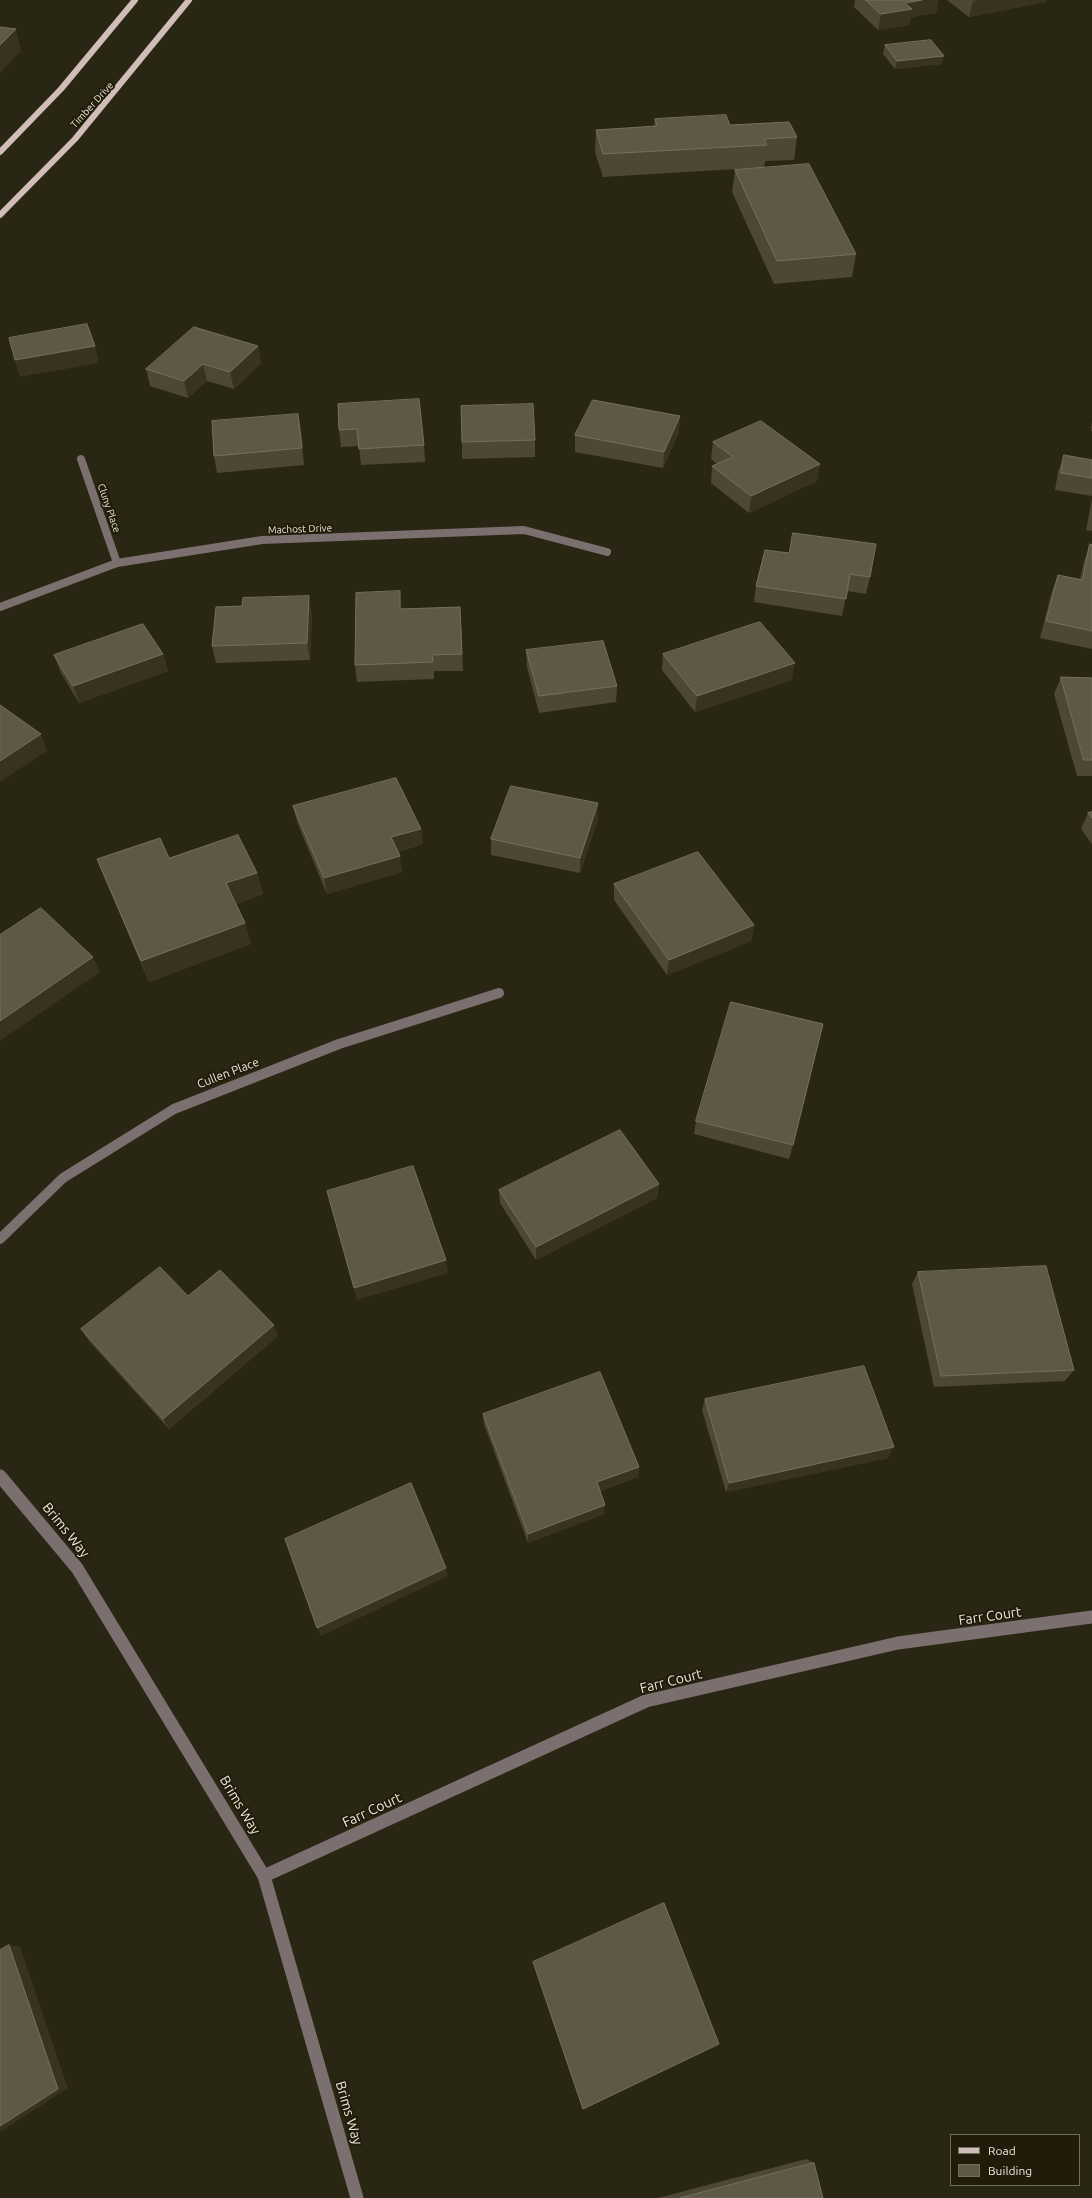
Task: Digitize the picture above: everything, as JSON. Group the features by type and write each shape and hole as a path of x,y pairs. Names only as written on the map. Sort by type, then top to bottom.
{"main road":[{"path":"0,152 61,89 135,0"},
{"name":"Timber Drive","path":"0,215 18,199 115,95 189,0"}],"street":[{"name":"Cluny Place","path":"81,459 117,564"},
{"name":"Machost Drive","path":"0,607 117,564 262,540 524,530 607,552"},
{"name":"Cullen Place","path":"0,1239 63,1178 174,1109 339,1044 499,993"},
{"name":"Brims Way","path":"0,1476 77,1568 264,1876 357,2198"},
{"name":"Farr Court","path":"264,1876 646,1701 898,1643 1092,1617"}],"building":[{"path":"866,0 922,0 905,3 912,9 881,14"},
{"path":"0,27 16,29 0,45"},
{"path":"931,40 944,56 897,61 885,45"},
{"path":"726,115 730,125 789,122 797,137 764,139 767,145 603,154 596,130 657,126 655,119"},
{"path":"809,164 856,254 777,261 735,170"},
{"path":"87,324 95,346 15,360 9,338"},
{"path":"194,327 258,346 230,372 203,364 184,381 146,369"},
{"path":"419,399 424,445 359,449 357,429 339,430 338,404"},
{"path":"593,400 680,416 664,452 575,435"},
{"path":"533,404 535,440 462,442 461,406"},
{"path":"298,414 302,448 214,456 212,421"},
{"path":"761,421 820,464 751,496 712,466 733,457 713,442"},
{"path":"1064,455 1092,460 1092,478 1061,473"},
{"path":"793,533 876,544 870,577 850,574 846,599 756,586 765,550 789,553"},
{"path":"1090,544 1092,545 1092,631 1046,621 1058,575 1082,580"},
{"path":"400,591 400,609 460,607 462,654 432,655 433,662 355,665 356,593"},
{"path":"309,596 307,643 212,646 216,607 242,606 243,598"},
{"path":"760,622 795,663 697,696 663,654"},
{"path":"143,624 163,654 73,686 54,655"},
{"path":"603,641 617,686 539,696 526,650"},
{"path":"1061,677 1092,678 1092,760 1084,760"},
{"path":"0,705 41,734 0,761"},
{"path":"396,778 421,829 391,837 400,856 324,878 293,806"},
{"path":"511,786 598,803 580,858 491,839"},
{"path":"1092,812 1092,818 1088,813"},
{"path":"238,835 257,873 226,883 245,923 141,961 97,859 160,838 169,858"},
{"path":"698,852 754,925 669,960 614,884"},
{"path":"41,908 93,957 0,1021 0,935"},
{"path":"731,1002 823,1024 793,1145 696,1121"},
{"path":"620,1130 659,1184 536,1247 499,1190"},
{"path":"413,1166 446,1260 354,1288 327,1191"},
{"path":"1046,1266 1074,1370 941,1376 918,1272"},
{"path":"160,1267 188,1296 220,1270 274,1325 163,1419 81,1329"},
{"path":"864,1366 894,1447 729,1483 705,1399"},
{"path":"600,1372 639,1467 597,1482 605,1505 528,1534 483,1414"},
{"path":"411,1483 446,1568 317,1628 285,1539"},
{"path":"664,1903 719,2044 583,2109 533,1962"},
{"path":"9,1945 58,2089 0,2126 0,1950"},
{"path":"814,2163 823,2198 680,2198"}]}
